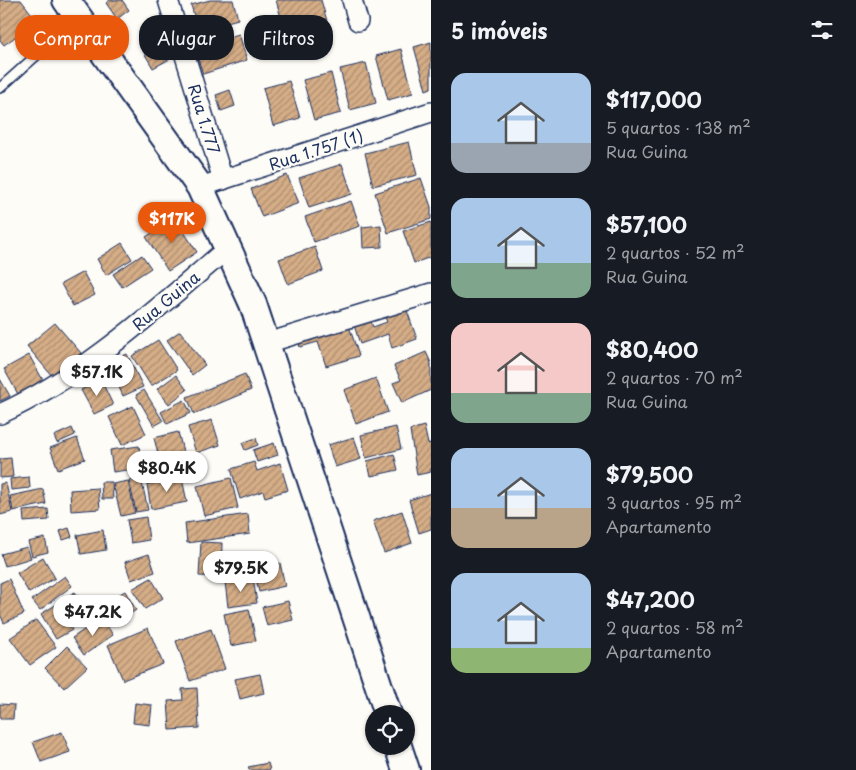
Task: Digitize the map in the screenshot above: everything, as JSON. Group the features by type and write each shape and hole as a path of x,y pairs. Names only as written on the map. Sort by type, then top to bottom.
{"street":[{"name":"Rua 1.777","path":"168,0 212,184"},
{"path":"352,0 358,21"},
{"path":"73,9 212,184 228,248 253,304 267,343 385,705"},
{"name":"Rua 1.757 (1)","path":"212,184 431,112"},
{"name":"Rua Guina","path":"0,414 21,405 89,363 137,326 228,248"},
{"path":"267,343 431,293"},
{"path":"401,755 406,770"}],"lane":[{"path":"0,88 73,9"}],"building":[{"path":"0,0 21,0 32,15 15,15 15,37 4,45 0,40"},
{"path":"110,0 122,0 129,10 122,15 114,15 106,3"},
{"path":"210,0 233,0 238,19 234,20 234,15 194,15 191,5"},
{"path":"276,0 321,0 325,15 280,15"},
{"path":"239,34 244,50 244,60 247,60 203,74 198,60 234,60 234,35"},
{"path":"431,42 431,88 426,90 414,47"},
{"path":"401,49 413,93 388,100 376,56"},
{"path":"148,60 168,60 153,68"},
{"path":"366,63 376,103 350,110 340,69"},
{"path":"331,73 341,113 314,120 303,80"},
{"path":"289,81 300,118 273,126 263,88"},
{"path":"230,90 235,106 221,111 216,95"},
{"path":"409,142 417,175 373,186 365,153"},
{"path":"342,164 352,194 309,208 299,178"},
{"path":"287,175 299,203 262,217 251,189"},
{"path":"421,178 431,207 431,219 388,233 375,193"},
{"path":"351,201 360,226 314,242 305,217"},
{"path":"175,218 197,252 168,271 146,237"},
{"path":"431,222 431,257 414,263 403,231"},
{"path":"381,225 382,247 363,248 362,227"},
{"path":"122,243 132,259 106,275 97,259"},
{"path":"315,247 323,271 288,284 279,259"},
{"path":"142,255 151,268 122,287 113,274"},
{"path":"83,272 95,295 73,306 61,284"},
{"path":"405,305 417,339 392,348 388,334 360,344 353,322 369,317 373,327 387,322 383,312"},
{"path":"347,320 359,356 326,366 318,342 300,347 296,336"},
{"path":"55,323 81,353 52,376 27,346"},
{"path":"180,331 205,365 192,375 167,340"},
{"path":"158,340 177,370 151,386 132,356"},
{"path":"426,352 431,363 431,390 402,403 393,383 401,380 394,366"},
{"path":"127,354 143,387 123,396 108,363"},
{"path":"29,355 44,382 19,396 4,369"},
{"path":"245,374 251,390 194,414 187,397"},
{"path":"176,375 187,390 169,404 157,389"},
{"path":"376,378 388,412 356,424 344,390"},
{"path":"0,379 10,396 0,401"},
{"path":"101,380 113,405 94,414 81,390"},
{"path":"144,390 163,421 154,426 136,395"},
{"path":"184,400 191,413 167,424 161,412"},
{"path":"133,406 146,434 122,445 109,417"},
{"path":"212,420 220,445 196,453 188,427"},
{"path":"424,426 428,444 431,443 431,472 417,475 410,430"},
{"path":"396,427 401,449 366,458 361,435"},
{"path":"72,428 75,435 57,443 54,436"},
{"path":"178,432 185,459 161,465 154,438"},
{"path":"354,437 361,459 335,467 328,445"},
{"path":"77,438 85,459 58,469 50,448"},
{"path":"256,438 258,445 245,450 242,443"},
{"path":"274,443 278,455 257,462 253,450"},
{"path":"139,446 142,468 113,472 110,450"},
{"path":"394,454 398,470 371,476 367,461"},
{"path":"11,458 13,477 0,478 0,459"},
{"path":"254,462 257,471 280,463 288,490 265,497 263,491 240,499 231,469"},
{"path":"29,477 30,488 11,490 10,479"},
{"path":"141,478 148,510 136,512 129,480"},
{"path":"182,478 187,502 151,509 147,484"},
{"path":"231,478 238,508 204,516 197,486"},
{"path":"128,481 135,513 121,516 113,484"},
{"path":"101,482 112,482 113,499 102,499"},
{"path":"6,483 12,512 0,515 0,484"},
{"path":"98,488 100,509 71,511 70,490"},
{"path":"43,489 46,504 13,511 10,496"},
{"path":"431,493 431,529 419,533 409,500"},
{"path":"48,509 49,520 24,522 23,511"},
{"path":"402,511 412,543 384,553 373,521"},
{"path":"248,514 250,534 187,543 185,523"},
{"path":"146,517 149,540 131,543 127,520"},
{"path":"69,528 72,537 63,540 60,531"},
{"path":"103,530 106,550 81,554 77,535"},
{"path":"45,538 48,552 32,556 28,542"},
{"path":"201,542 222,543 221,577 199,576"},
{"path":"27,547 31,558 5,566 1,554"},
{"path":"149,554 155,572 131,580 125,562"},
{"path":"43,557 55,578 29,593 17,573"},
{"path":"280,563 285,586 259,592 254,568"},
{"path":"65,576 72,586 40,610 32,600"},
{"path":"151,578 163,598 145,609 132,589"},
{"path":"253,578 257,603 228,607 225,582"},
{"path":"9,579 24,614 4,623 0,614 0,583"},
{"path":"125,591 136,610 121,620 109,600"},
{"path":"75,592 91,616 77,626 60,601"},
{"path":"288,601 293,620 267,626 262,607"},
{"path":"57,604 72,630 56,639 41,614"},
{"path":"249,609 256,641 231,646 224,614"},
{"path":"102,618 113,635 84,655 72,638"},
{"path":"36,620 56,647 30,665 10,638"},
{"path":"148,628 163,664 123,680 108,645"},
{"path":"211,629 225,669 190,681 176,641"},
{"path":"67,646 87,667 64,688 45,668"},
{"path":"260,674 264,693 240,699 235,679"},
{"path":"197,688 199,728 170,730 168,701 183,700 182,689"},
{"path":"135,703 152,705 150,725 133,723"},
{"path":"0,704 14,705 13,719 0,719"},
{"path":"62,732 70,752 41,762 33,742"},
{"path":"268,763 270,770 249,770 248,767"}]}
